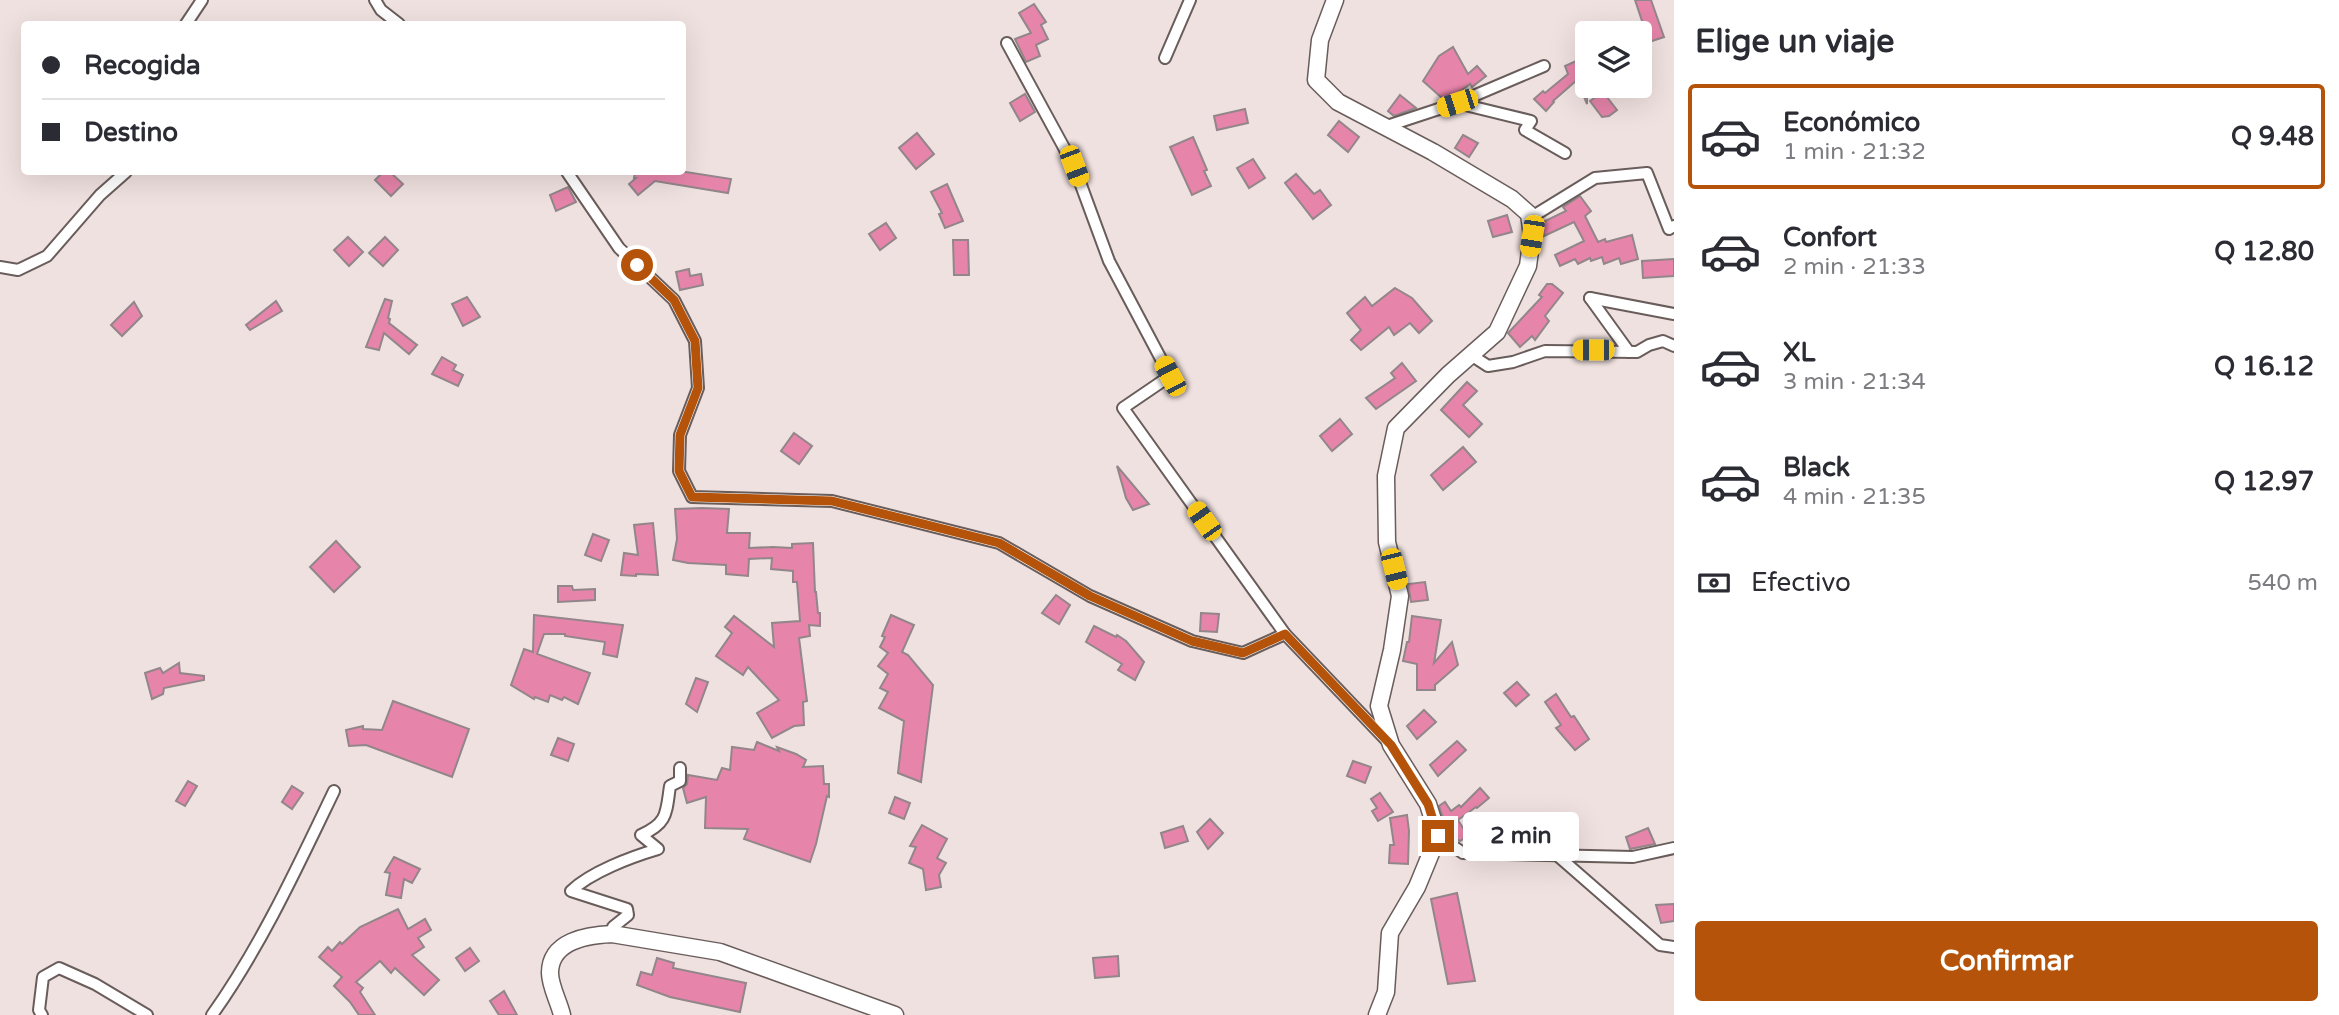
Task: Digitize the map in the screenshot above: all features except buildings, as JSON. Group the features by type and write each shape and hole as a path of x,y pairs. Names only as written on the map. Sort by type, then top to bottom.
{"street":[{"path":"188,21 202,0"},
{"path":"375,0 381,10 395,21"},
{"path":"1165,58 1190,0"},
{"path":"1335,0 1320,40 1316,80 1338,102 1433,152 1512,199 1529,214 1532,236 1528,266 1497,332 1448,375 1396,428 1386,477 1387,542 1400,596 1392,650 1379,706 1391,745"},
{"path":"1007,43 1074,166 1109,261 1170,376 1123,408 1285,634 1391,745 1428,804 1438,836 1463,853 1633,858 1674,848"},
{"path":"1384,127 1457,103 1544,66"},
{"path":"1457,103 1531,121 1525,130 1565,153"},
{"path":"1530,218 1595,178 1647,173 1670,229 1674,226"},
{"path":"0,267 18,270 47,256 100,195 123,175"},
{"path":"569,175 619,248 674,300 695,341 698,388 680,435 679,471 692,497 832,501 999,543 1090,596 1192,641 1243,653 1285,634"},
{"path":"1629,352 1590,298 1674,314"},
{"path":"1471,355 1488,366 1513,362 1545,351 1637,352 1664,341 1674,346"},
{"path":"612,934 613,927 628,915 627,909 571,891 581,882 639,854 658,849 641,835 665,819 670,786 680,781 680,768"},
{"path":"212,1015 232,987 288,886 334,791"},
{"path":"1377,1015 1386,992 1390,933 1417,887 1438,836"},
{"path":"1558,856 1660,945 1674,947"},
{"path":"562,1015 550,974 553,957 565,944 595,934 612,934 720,952 895,1015"},
{"path":"42,1015 39,1010 43,977 59,968 95,984 147,1015"}],"route":[{"path":"637,265 674,300 695,341 698,388 680,435 679,471 692,497 832,501 999,543 1090,596 1192,641 1243,653 1285,634 1391,745 1428,804 1438,836"}]}
